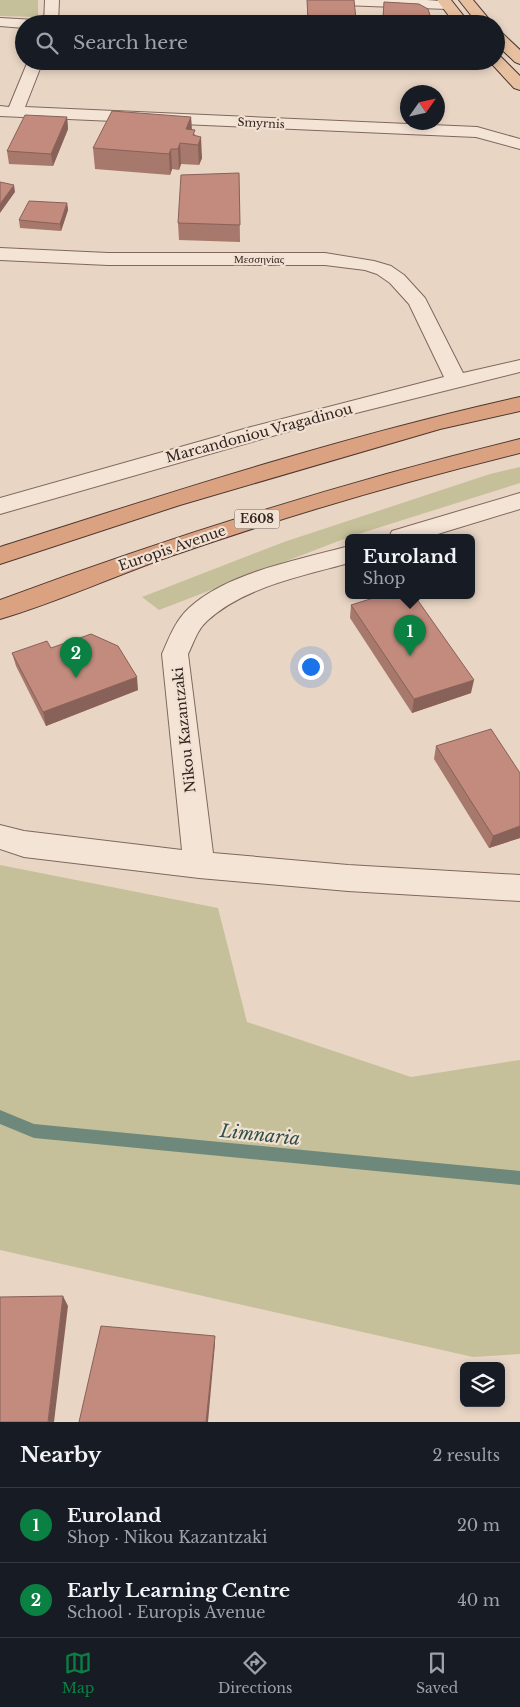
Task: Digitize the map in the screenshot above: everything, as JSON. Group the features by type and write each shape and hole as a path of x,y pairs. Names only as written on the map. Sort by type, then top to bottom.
{"highway":[{"path":"0,556 172,500 435,423 520,404"},
{"name":"Europis Avenue","path":"0,610 161,551 288,509 467,458 520,446"}],"main road":[{"path":"466,0 478,15"},
{"path":"446,2 457,15"},
{"path":"505,44 520,59"},
{"path":"505,69 520,85"}],"street":[{"path":"51,15 52,0"},
{"path":"317,0 446,2"},
{"path":"0,22 15,23"},
{"path":"8,112 31,70"},
{"name":"Smyrnis","path":"8,112 477,132 520,144"},
{"name":"Μεσσηνίας","path":"0,254 108,259 325,259 367,265 384,270 397,279 418,302 456,380"},
{"name":"Marcandoniou Vragadinou","path":"0,506 250,435 456,380 520,366"},
{"path":"411,534 520,501"},
{"name":"Nikou Kazantzaki","path":"199,865 175,654 186,629 199,613 218,599 244,586 345,555"},
{"path":"0,837 24,844 199,865 348,878 520,888"}],"shaded area":[{"path":"0,0 38,0 38,15 0,16"},
{"path":"520,467 520,483 358,534 345,534 345,539 159,610 142,597 284,542 490,474"},
{"path":"0,865 218,908 247,1022 411,1077 520,1060 520,1354 473,1357 0,1250"}],"building":[{"path":"307,0 354,0 356,15 308,15"},
{"path":"384,2 419,4 428,9 430,15 383,15"},
{"path":"112,111 191,117 186,129 195,130 193,135 201,137 198,145 180,143 178,149 171,149 169,154 93,148"},
{"path":"25,115 67,117 51,154 7,151"},
{"path":"239,173 240,225 178,223 181,175"},
{"path":"0,182 14,185 0,204"},
{"path":"29,201 67,203 60,224 19,220"},
{"path":"370,599 417,599 474,680 414,699 351,605"},
{"path":"91,634 118,646 137,677 43,712 12,653 47,641 51,648"},
{"path":"491,729 520,773 520,826 493,836 436,746"},
{"path":"63,1296 48,1422 0,1422 0,1297"},
{"path":"101,1326 215,1336 206,1422 79,1422"}],"waterway":[{"name":"Limnaria","path":"0,1117 34,1131 520,1178"}],"place":[{"name":"Euroland","path":"410,656"},
{"name":"Early Learning Centre","path":"76,678"}]}
